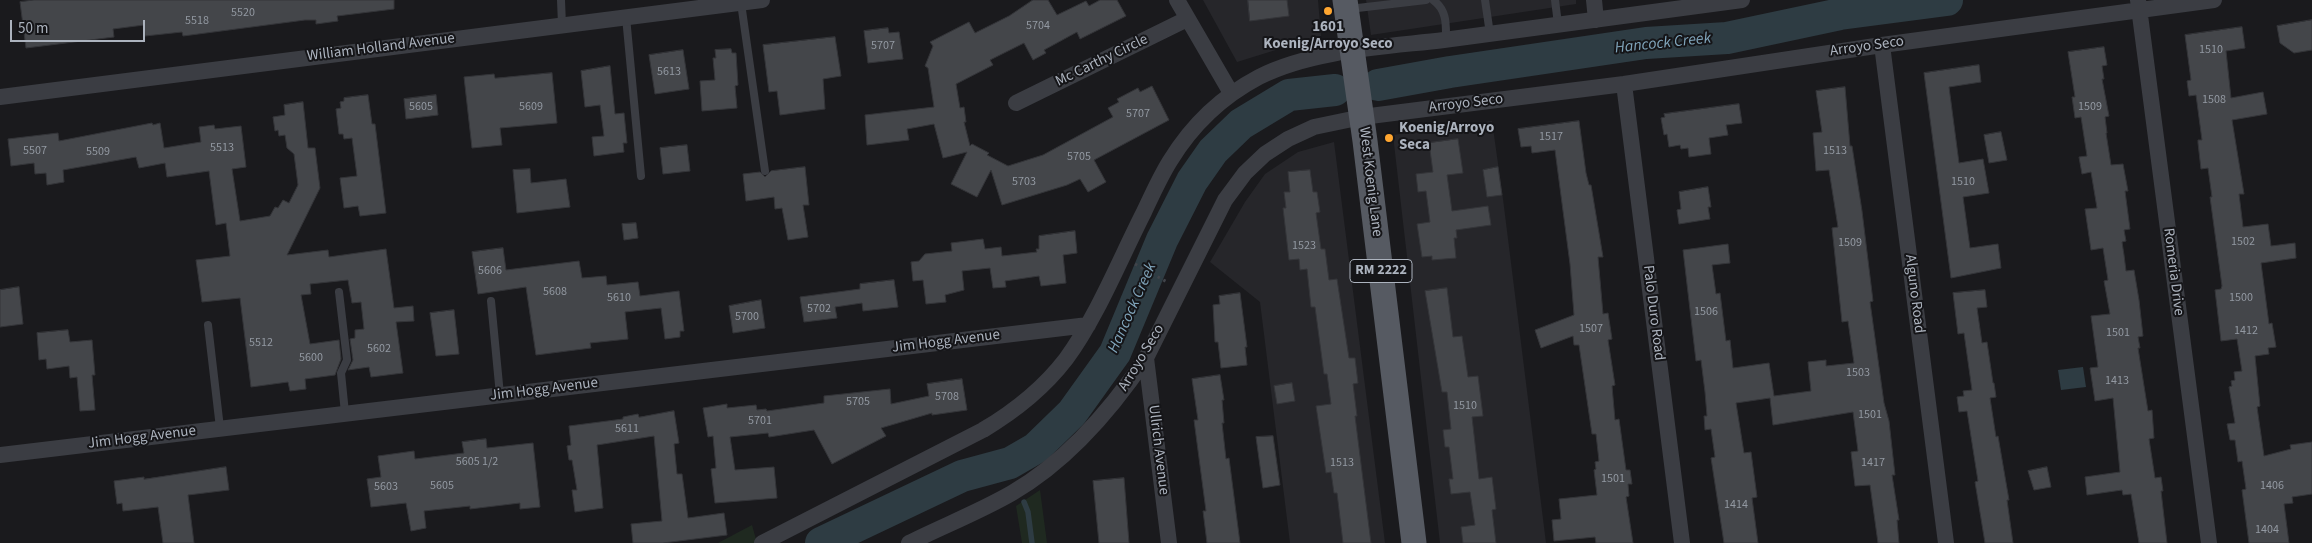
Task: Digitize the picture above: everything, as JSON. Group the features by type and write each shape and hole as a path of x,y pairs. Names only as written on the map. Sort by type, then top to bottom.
{"main road":[{"name":"West Koenig Lane","path":"1346,5 1362,117 1414,543"}],"street":[{"name":"William Holland Avenue","path":"0,97 762,0"},
{"path":"1177,0 1231,94"},
{"path":"1594,0 1596,20"},
{"path":"762,543 983,430 1008,415 1053,374 1088,325 1168,163 1187,134 1210,110 1231,94 1259,77 1286,66 1353,52 1742,0"},
{"name":"Arroyo Seco","path":"909,543 1012,493 1073,446 1102,416 1130,382 1146,358 1225,200 1245,172 1265,154 1288,139 1314,127 1362,117 1624,84 2138,4 2214,0"},
{"name":"Romeria Drive","path":"2138,4 2209,543"},
{"name":"Mc Carthy Circle","path":"1016,103 1187,19"},
{"name":"Alguno Road","path":"1882,45 1946,543"},
{"name":"Palo Duro Road","path":"1624,84 1682,543"},
{"name":"Jim Hogg Avenue","path":"0,455 1088,325"},
{"name":"Ullrich Avenue","path":"1146,358 1169,543"}],"lane":[{"path":"561,0 562,25"},
{"path":"1346,5 1426,0"},
{"path":"1433,0 1440,5 1445,18 1446,39"},
{"path":"1485,0 1490,34"},
{"path":"1555,0 1558,24"},
{"path":"741,3 765,171"},
{"path":"626,17 641,176"},
{"path":"339,292 347,360 341,373 345,413"},
{"path":"491,301 500,395"},
{"path":"208,325 220,428"}],"path":[{"path":"1137,265 1162,279"}],"shaded area":[{"path":"1203,0 1318,0 1321,36 1237,62"},
{"path":"1366,0 1576,0 1576,4 1371,35"},
{"path":"1492,121 1546,543 1440,543 1393,135"},
{"path":"1334,142 1385,543 1290,543 1260,302 1210,262 1245,202 1265,174 1298,152"},
{"path":"2083,367 2086,387 2061,390 2058,370"}],"green space":[{"path":"1040,490 1047,543 1022,543 1016,506"},
{"path":"752,525 757,543 718,543"}],"building":[{"path":"34,0 394,0 394,9 337,16 338,21 316,24 316,20 305,20 183,36 182,32 145,36 144,25 113,29 114,37 26,48 20,2"},
{"path":"1033,0 1048,0 1057,15 1086,1 1089,6 1100,0 1117,0 1126,16 1080,39 1077,32 1044,50 1046,53 1033,60 1024,43 990,60 993,65 956,84 960,108 964,107 966,122 964,122 970,146 972,144 989,153 987,155 1008,166 1043,155 1113,117 1108,108 1119,102 1117,99 1138,88 1140,92 1152,86 1169,120 1094,160 1106,182 1088,192 1080,179 1067,185 1002,205 991,170 977,197 951,184 967,152 943,158 934,124 907,129 909,140 867,145 865,115 934,107 928,68 925,66 933,46 930,42 969,22 975,33 1009,16"},
{"path":"1248,0 1287,0 1289,16 1250,21"},
{"path":"2312,20 2312,50 2294,53 2280,43 2277,26"},
{"path":"2242,27 2245,48 2226,51 2231,98 2263,92 2267,114 2232,120 2244,194 2239,194 2243,227 2268,224 2271,246 2295,243 2296,258 2261,263 2269,324 2272,323 2276,347 2268,348 2269,354 2255,356 2260,406 2257,407 2264,456 2291,449 2290,445 2312,442 2312,494 2292,497 2293,503 2284,504 2289,543 2249,543 2242,490 2246,489 2242,461 2238,462 2235,440 2230,440 2227,424 2235,423 2229,387 2232,386 2231,381 2235,380 2234,372 2242,371 2237,339 2221,341 2215,290 2221,289 2222,286 2210,197 2212,197 2208,168 2201,169 2198,140 2202,140 2196,95 2189,96 2187,81 2191,80 2185,35"},
{"path":"888,28 889,33 899,32 903,59 868,63 864,31"},
{"path":"835,37 841,76 823,79 825,109 780,115 777,91 769,92 763,45"},
{"path":"2104,47 2107,65 2102,66 2104,79 2102,79 2109,116 2105,117 2106,133 2111,165 2123,164 2128,191 2125,191 2130,229 2124,230 2126,241 2122,242 2126,271 2134,270 2139,300 2143,336 2138,337 2140,348 2138,348 2148,411 2152,410 2154,438 2149,439 2155,478 2161,477 2167,543 2139,543 2131,494 2123,495 2122,490 2087,495 2085,477 2120,472 2113,398 2095,401 2090,368 2098,367 2091,316 2110,314 2104,281 2108,280 2103,248 2091,250 2085,209 2097,208 2091,172 2082,174 2079,157 2087,156 2081,117 2075,118 2072,97 2075,97 2068,52"},
{"path":"731,49 732,53 736,53 738,85 735,86 737,108 702,111 700,81 715,80 713,58 716,58 715,50"},
{"path":"683,50 689,89 655,94 649,55"},
{"path":"1979,65 1981,82 1949,87 1959,163 1983,159 1989,193 1963,197 1970,248 1998,244 2001,268 1951,278 1924,73"},
{"path":"610,66 615,114 624,113 627,143 623,143 624,152 594,156 592,137 604,136 600,105 585,107 581,71"},
{"path":"552,73 557,123 500,128 502,145 472,148 464,77 494,74 495,78"},
{"path":"1845,87 1850,146 1852,146 1862,211 1873,301 1870,302 1884,403 1889,421 1895,475 1892,475 1899,520 1897,520 1899,543 1878,543 1870,485 1855,486 1851,452 1858,451 1853,412 1773,425 1770,398 1736,403 1744,453 1751,452 1757,497 1752,498 1758,543 1724,543 1711,458 1715,457 1711,429 1705,430 1704,416 1707,416 1705,392 1701,360 1696,361 1683,250 1728,244 1730,263 1712,265 1716,294 1720,293 1726,341 1730,340 1733,368 1769,363 1774,396 1811,391 1808,362 1826,360 1826,366 1854,363 1848,321 1842,322 1832,228 1838,227 1829,170 1816,171 1813,133 1822,132 1816,91"},
{"path":"368,95 372,124 375,124 386,213 360,216 358,206 344,208 340,178 357,176 352,138 344,139 343,134 339,134 336,109 341,108 340,102 344,101 344,98"},
{"path":"436,95 438,115 406,119 404,99"},
{"path":"303,102 308,148 315,148 320,188 287,255 328,250 329,257 386,249 394,308 413,306 414,321 396,322 403,373 371,377 369,367 348,370 353,360 350,339 355,338 355,330 364,329 361,302 352,303 348,280 310,284 311,294 301,295 310,344 339,340 341,359 335,375 305,379 306,389 290,391 288,382 251,387 240,298 202,302 196,260 230,256 226,223 216,225 209,171 167,177 165,163 139,168 136,157 63,170 64,182 47,185 46,173 35,174 34,163 11,166 8,139 58,133 59,141 160,123 164,148 201,142 199,127 214,125 215,129 241,126 246,167 232,169 240,221 270,216 275,207 278,208 283,200 289,203 298,185 294,154 287,148 285,135 279,136 278,130 275,131 273,117 285,115 284,105"},
{"path":"1739,104 1742,123 1726,125 1728,135 1709,138 1711,154 1689,157 1688,148 1681,149 1680,145 1669,147 1667,134 1664,135 1661,118 1665,117 1664,114"},
{"path":"1579,121 1586,173 1589,185 1591,185 1603,257 1598,257 1603,314 1608,313 1612,339 1608,340 1615,385 1612,386 1615,420 1619,419 1626,470 1630,470 1632,484 1628,484 1629,496 1626,497 1633,543 1596,543 1595,537 1554,541 1552,520 1561,519 1559,499 1597,495 1594,470 1596,469 1595,462 1599,461 1596,434 1592,434 1579,345 1574,345 1573,336 1541,348 1535,330 1574,315 1570,264 1555,150 1532,153 1531,146 1521,147 1518,129"},
{"path":"2001,132 2007,160 1989,163 1984,135"},
{"path":"1458,139 1463,173 1447,175 1452,211 1488,206 1491,225 1456,230 1457,238 1454,238 1456,258 1432,260 1432,256 1422,257 1417,224 1430,222 1426,191 1418,192 1416,174 1433,172 1429,143"},
{"path":"687,145 690,171 663,174 660,148"},
{"path":"805,167 809,205 803,205 808,237 788,240 782,208 775,209 774,197 746,201 743,174 760,172 765,177 771,171"},
{"path":"1498,167 1502,195 1487,197 1483,170"},
{"path":"530,169 531,183 566,179 570,207 517,213 513,170"},
{"path":"1310,170 1313,192 1317,192 1320,212 1316,213 1321,249 1325,249 1329,280 1337,279 1349,358 1355,358 1358,383 1353,384 1357,416 1355,416 1371,543 1343,543 1337,493 1334,493 1331,472 1326,473 1316,406 1331,404 1327,374 1324,374 1315,307 1311,307 1307,269 1300,270 1299,259 1289,260 1283,208 1286,208 1284,192 1290,192 1288,172"},
{"path":"1708,187 1711,207 1708,207 1710,219 1679,224 1677,210 1681,209 1679,192"},
{"path":"636,223 638,238 624,240 622,224"},
{"path":"1075,231 1077,253 1063,255 1066,283 1041,286 1039,276 1005,281 1006,287 993,288 990,268 962,271 964,290 945,295 946,302 926,304 923,280 913,281 911,262 919,261 925,254 952,251 951,243 983,239 985,249 1001,247 1002,256 1037,252 1036,249 1039,249 1039,236"},
{"path":"503,248 506,270 579,261 582,278 606,276 607,285 638,282 640,296 679,291 684,331 680,331 680,337 665,339 661,308 625,312 628,339 590,343 591,348 536,355 526,287 478,294 472,252"},
{"path":"894,280 898,307 863,311 862,303 835,307 837,318 804,322 800,297 860,289 860,284"},
{"path":"19,287 23,324 0,327 0,290"},
{"path":"1447,288 1453,337 1462,336 1468,377 1478,376 1483,416 1472,417 1479,479 1492,477 1496,509 1492,510 1496,543 1463,543 1461,527 1475,525 1470,492 1451,494 1449,479 1453,479 1449,447 1445,447 1443,430 1451,429 1447,392 1442,392 1425,291"},
{"path":"1985,290 1987,307 1977,308 1982,343 1987,342 1994,383 1996,397 1990,398 2009,500 2007,500 2013,543 1985,543 1975,482 1978,481 1967,411 1959,412 1957,397 1964,396 1963,391 1972,390 1964,333 1958,334 1953,293"},
{"path":"1240,293 1247,347 1245,347 1247,365 1221,368 1218,342 1215,342 1213,305 1220,304 1219,296"},
{"path":"761,300 765,328 733,333 729,306"},
{"path":"454,310 459,354 436,356 430,313"},
{"path":"68,330 70,342 92,340 95,410 80,411 77,377 70,378 69,366 47,369 46,359 39,360 37,333"},
{"path":"1220,375 1224,400 1222,400 1224,423 1222,423 1226,459 1229,458 1240,543 1207,543 1203,511 1206,511 1194,420 1198,420 1192,379"},
{"path":"962,379 967,410 932,415 932,413 881,428 886,436 832,464 814,430 769,437 768,433 730,437 735,470 774,467 777,498 715,503 711,469 716,468 713,436 708,437 703,408 727,404 727,408 756,405 757,410 766,409 767,411 824,403 824,396 890,389 891,404 929,396 927,384"},
{"path":"1292,383 1295,401 1277,404 1274,386"},
{"path":"674,411 679,443 674,444 677,474 682,474 688,518 724,513 727,535 663,543 633,543 631,524 662,521 654,436 597,445 603,508 575,512 572,490 577,490 572,460 569,460 567,446 571,445 569,426 623,419 623,417 638,414 639,417"},
{"path":"1273,436 1280,485 1263,488 1256,437"},
{"path":"486,439 487,448 533,443 540,507 520,509 520,503 470,509 470,506 424,511 426,528 411,531 406,503 371,507 367,479 381,477 378,456 414,451 415,459 464,453 462,442"},
{"path":"226,467 229,490 188,495 194,543 163,543 158,507 123,511 122,503 117,504 114,481 144,477 144,479"},
{"path":"2047,467 2051,487 2034,490 2028,471"},
{"path":"1124,478 1129,543 1099,543 1093,481"}],"waterway":[{"name":"Hancock Creek","path":"1378,85 1450,72 1646,43 1727,38 1840,14 1947,0"},
{"name":"Hancock Creek","path":"821,543 962,476 1010,463 1036,448 1072,413 1115,353 1162,240 1192,181 1213,151 1241,124 1289,95 1335,90"},
{"path":"1010,463 1014,474"},
{"path":"1024,502 1028,512 1032,543"}],"place":[{"name":"1601 Koenig/Arroyo Seco","path":"1328,11"},
{"name":"Koenig/Arroyo Seca","path":"1389,138"}]}
